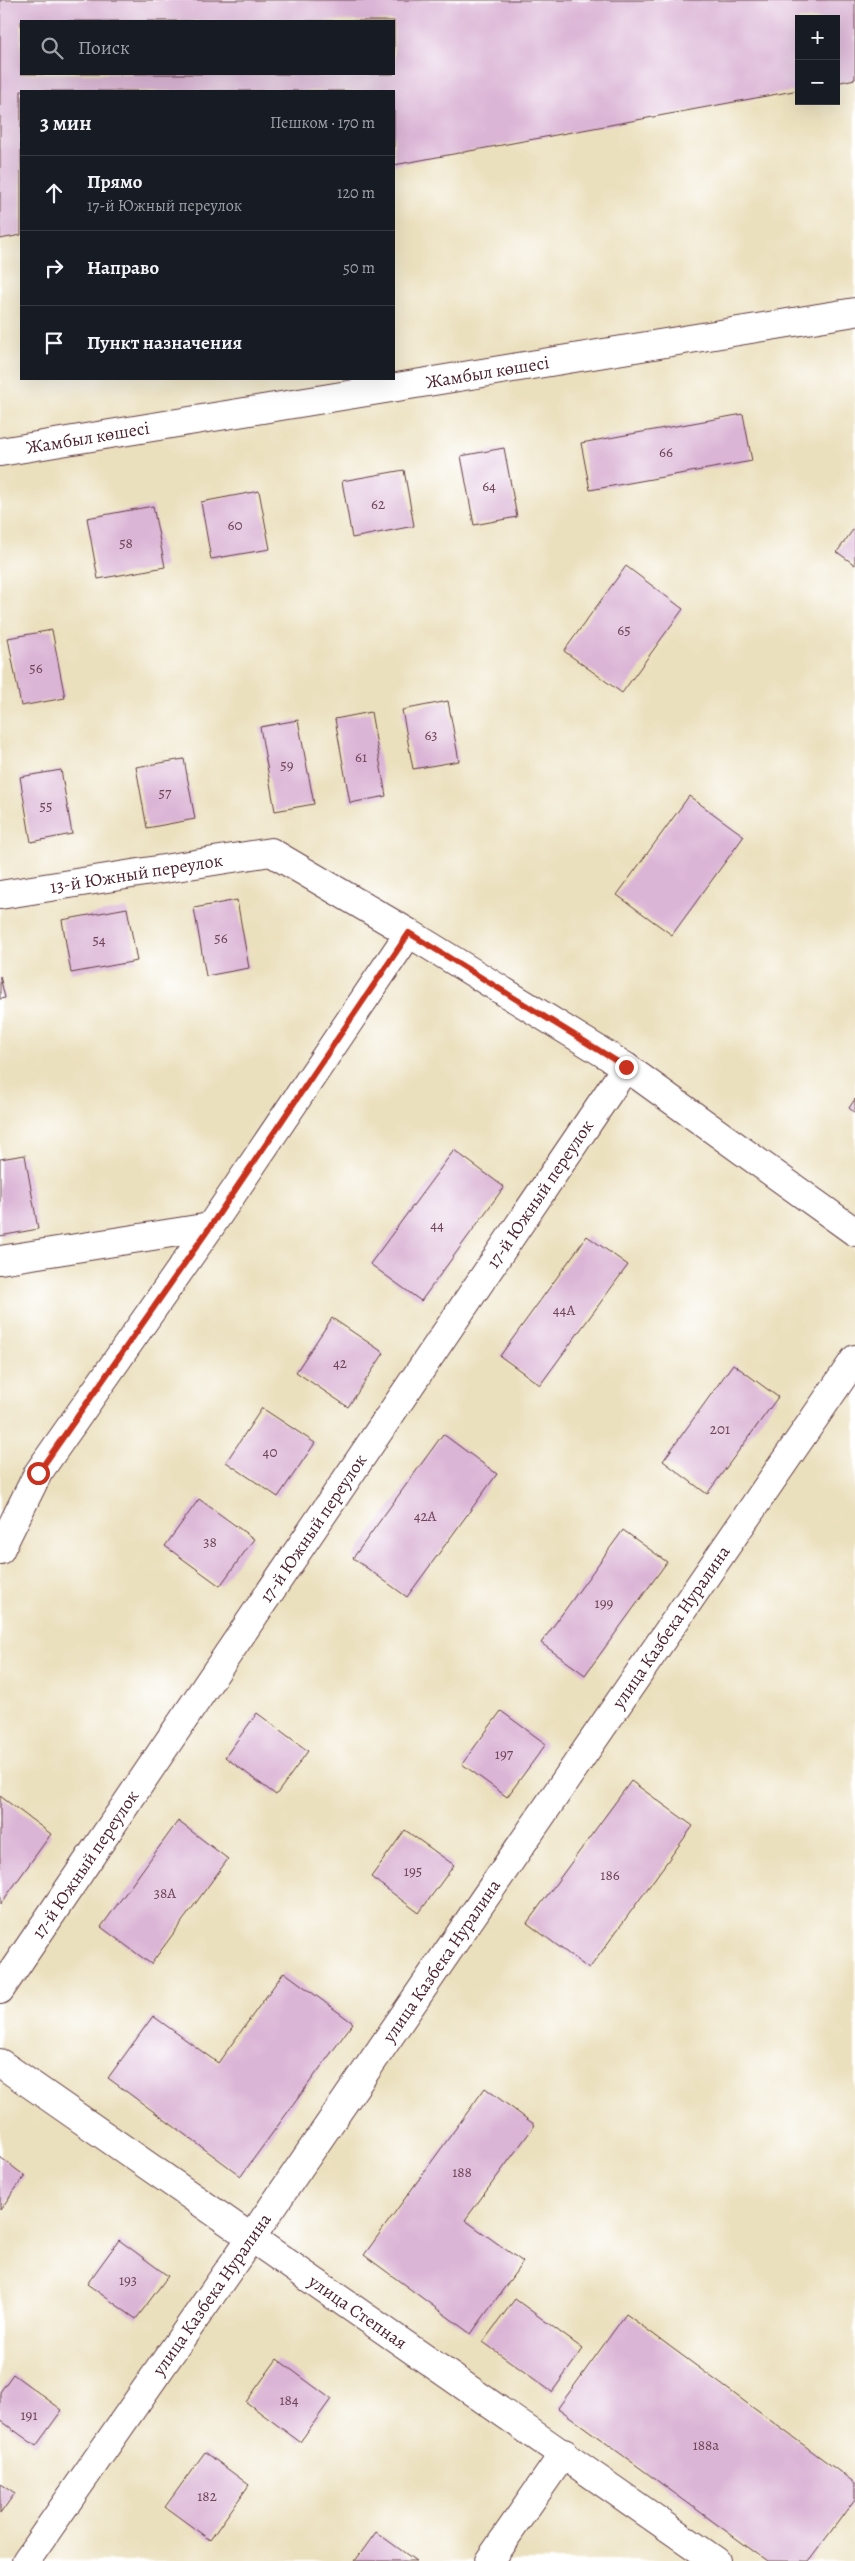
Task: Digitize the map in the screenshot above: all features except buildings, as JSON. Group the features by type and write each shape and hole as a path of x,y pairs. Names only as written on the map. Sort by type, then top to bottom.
{"street":[{"name":"Жамбыл көшесі","path":"0,452 855,312"},
{"name":"13-й Южный переулок","path":"0,895 271,852 409,933"},
{"path":"0,1550 38,1473 210,1227 409,933 626,1067 855,1232"},
{"name":"17-й Южный переулок","path":"0,1990 626,1067"},
{"path":"0,1260 210,1227"},
{"name":"улица Казбека Нуралина","path":"26,2561 251,2238 855,1359"},
{"name":"улица Степная","path":"0,2063 564,2453 716,2561"},
{"path":"489,2561 564,2453"}],"route":[{"path":"38,1473 210,1227 409,933 626,1067"}]}
